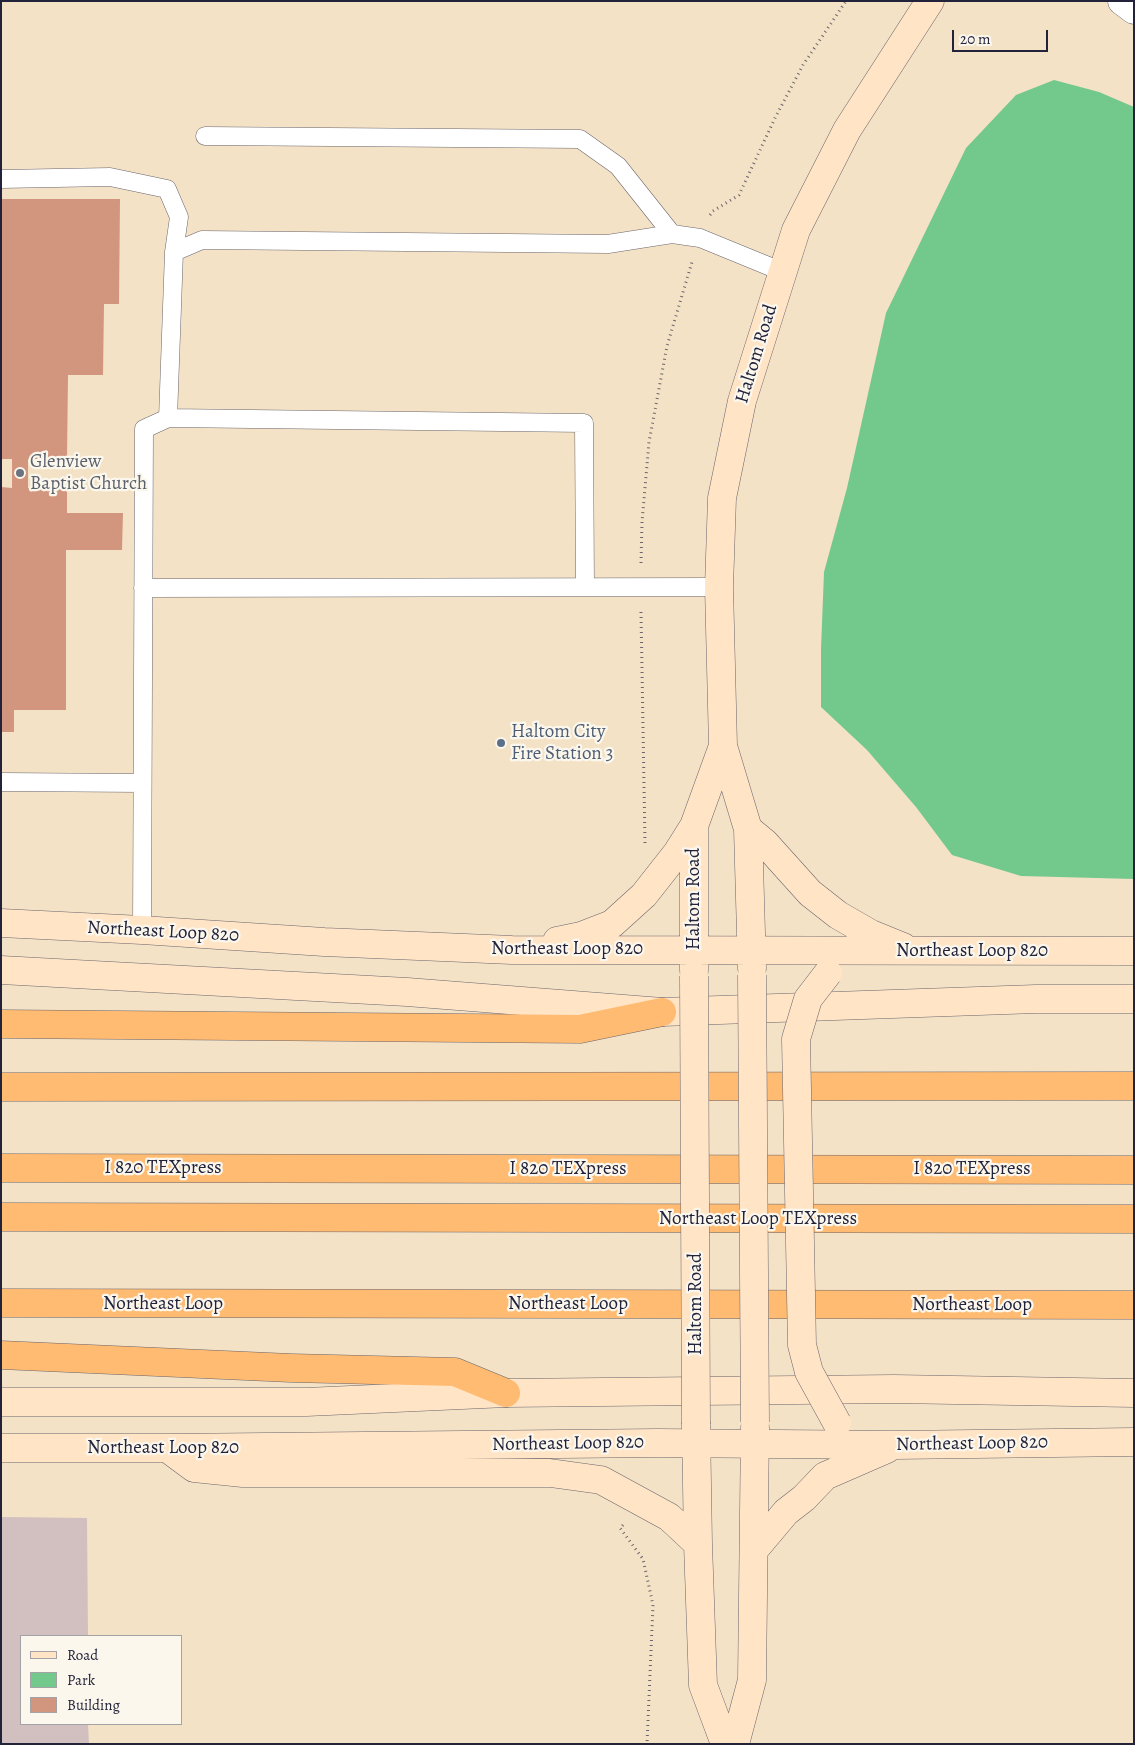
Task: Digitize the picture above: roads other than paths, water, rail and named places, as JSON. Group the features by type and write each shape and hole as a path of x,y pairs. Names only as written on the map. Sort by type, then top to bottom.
{"highway":[{"path":"1,1024 580,1029 662,1012"},
{"path":"1,1087 1134,1086"},
{"name":"I 820 TEXpress","path":"1,1168 1134,1170"},
{"name":"Northeast Loop TEXpress","path":"1,1217 1134,1220"},
{"name":"Northeast Loop","path":"1,1303 1134,1305"},
{"path":"1,1355 300,1368 454,1372 506,1393"}],"main road":[{"name":"Haltom Road","path":"735,1744 752,1680 755,1433 752,963 748,829 723,746 719,587 722,498 742,401 796,230 848,130 930,1"},
{"name":"Haltom Road","path":"723,746 694,826 694,964 696,1434 703,1685 725,1744"},
{"path":"512,950 581,936 612,924 644,895 677,853 694,826"},
{"path":"748,829 765,843 810,893 838,915 871,934 914,951"},
{"name":"Northeast Loop 820","path":"1,923 324,942 512,950 694,964 752,963 866,952 1134,951"},
{"path":"866,952 828,973 808,999 796,1039 802,1345 809,1372 837,1423 894,1445"},
{"path":"1,970 407,992 662,1012 1036,999 1134,999"},
{"path":"1,1402 306,1402 506,1393 884,1389 1134,1393"},
{"name":"Northeast Loop 820","path":"1,1448 167,1448 755,1433 894,1445 1134,1442"},
{"path":"754,1550 786,1512 804,1498 825,1476 894,1445"},
{"path":"167,1448 194,1468 244,1473 550,1473 601,1480 669,1517 698,1544"}],"street":[{"path":"1122,1 1134,10"}],"lane":[{"path":"205,136 580,139 618,166 672,234"},
{"path":"1,178 110,177 167,189 179,217 174,252 168,418"},
{"path":"174,252 202,240 608,244 672,234 700,238 783,272"},
{"path":"142,930 144,429 168,418 584,423 585,587"},
{"path":"143,588 719,587"},
{"path":"1,782 142,783"}],"place":[{"name":"Glenview Baptist Church","path":"20,473"},
{"name":"Haltom City Fire Station 3","path":"501,743"}]}
